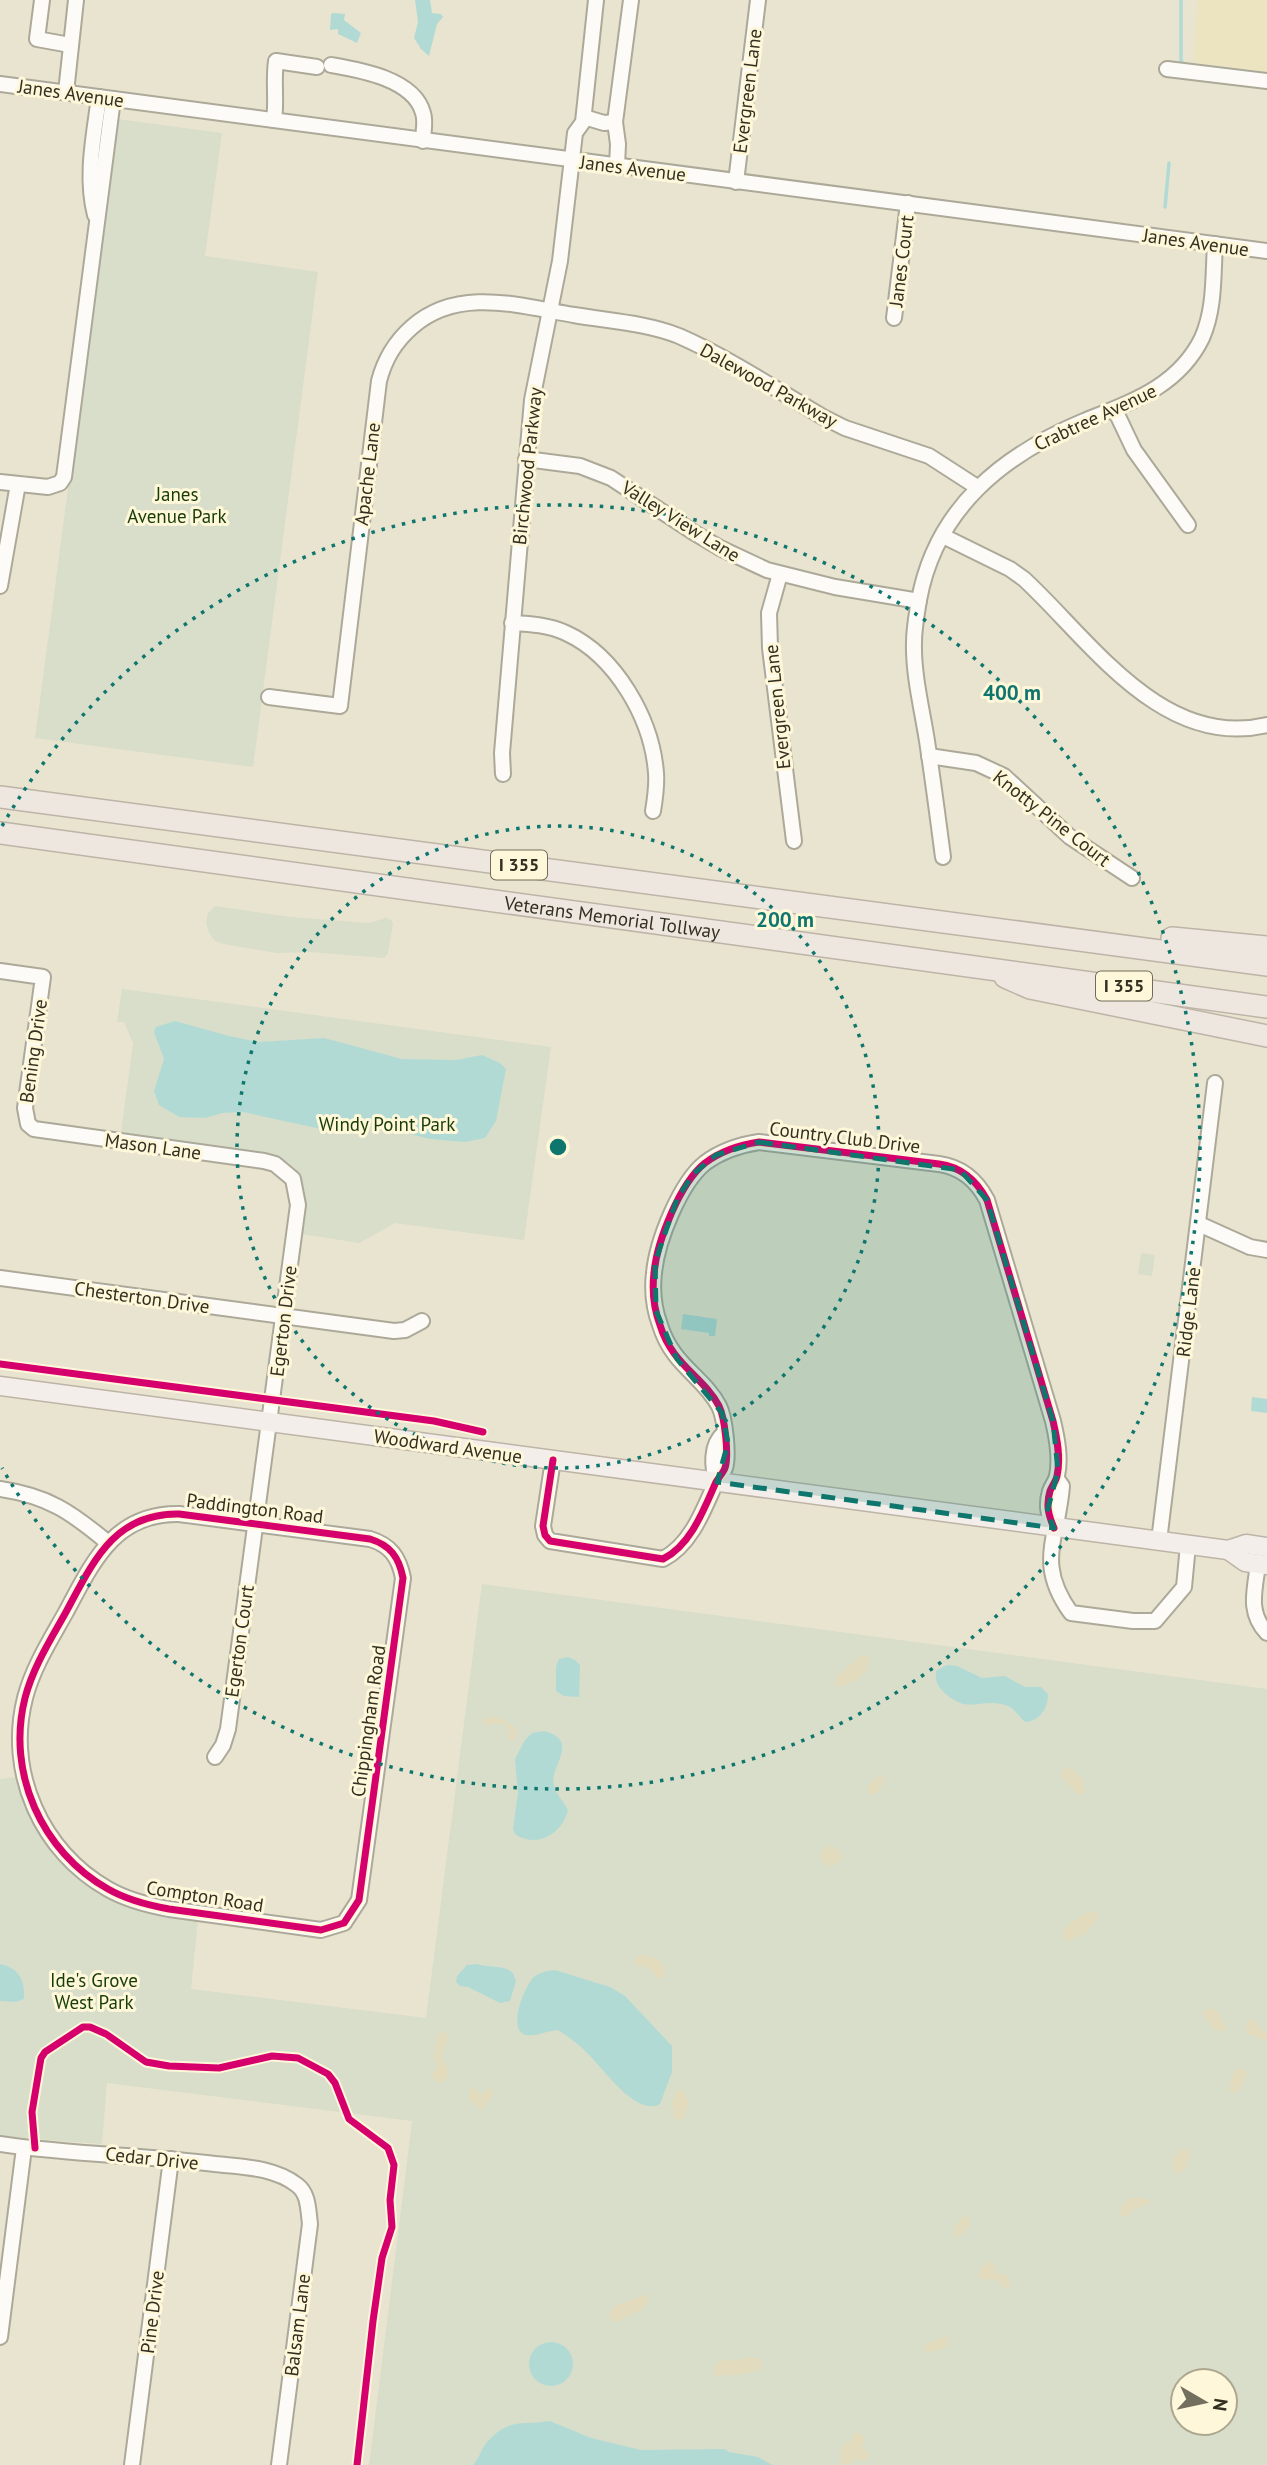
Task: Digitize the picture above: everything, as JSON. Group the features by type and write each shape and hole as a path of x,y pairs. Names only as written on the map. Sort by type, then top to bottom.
{"highway":[{"name":"Veterans Memorial Tollway","path":"0,797 1267,965"},
{"name":"Veterans Memorial Tollway","path":"0,834 1267,1007"},
{"path":"1038,934 1113,932 1267,947"},
{"path":"981,966 1030,988 1267,1036"}],"main road":[{"name":"Woodward Avenue","path":"0,1386 1054,1528 1228,1550 1247,1544 1267,1547"},
{"name":"Woodward Avenue","path":"1228,1550 1245,1562 1263,1564"}],"street":[{"path":"42,0 37,39 70,44"},
{"path":"66,92 76,0"},
{"name":"Birchwood Parkway","path":"503,774 502,753 512,623 534,388 564,236 575,133 584,117 596,0"},
{"path":"617,166 615,122 631,0"},
{"name":"Evergreen Lane","path":"736,182 758,0"},
{"path":"274,120 277,102 274,86 276,61 324,66 374,74 412,95 423,111 425,120 422,141"},
{"path":"1167,69 1267,81"},
{"name":"Janes Avenue","path":"0,84 1267,251"},
{"path":"0,482 55,486 60,484 64,477 97,223 106,98"},
{"path":"584,117 604,123 615,122"},
{"name":"Janes Court","path":"894,318 908,203"},
{"name":"Crabtree Avenue","path":"943,857 914,642 919,601 928,567 959,509 977,487 1008,461 1031,446 1115,410 1165,384 1195,350 1203,336 1212,298 1214,244"},
{"name":"Apache Lane","path":"269,697 340,706 379,380 393,347 424,316 456,304 494,301 550,311"},
{"name":"Dalewood Parkway","path":"550,311 650,327 677,335 834,422 929,456 977,487"},
{"path":"1115,410 1134,450 1188,525"},
{"name":"Valley View Lane","path":"526,459 580,466 611,478 720,548 780,574 835,587 919,601"},
{"path":"0,586 18,484"},
{"path":"943,536 1010,569 1024,579 1123,679 1157,704 1183,716 1217,726 1248,728 1267,725"},
{"name":"Evergreen Lane","path":"780,574 769,612 770,648 794,841"},
{"path":"512,623 563,632 594,652 617,674 640,717 651,746 656,784 653,811"},
{"name":"Knotty Pine Court","path":"929,756 976,763 1004,776 1070,837 1132,878"},
{"name":"Bening Drive","path":"0,971 43,976 25,1108 28,1124"},
{"name":"Ridge Lane","path":"1159,1541 1215,1083"},
{"name":"Mason Lane","path":"28,1124 42,1132 264,1161 279,1167"},
{"name":"Country Club Drive","path":"717,1482 712,1466 718,1438 724,1433 724,1421 713,1397 677,1359 660,1328 653,1286 655,1262 677,1199 693,1174 716,1155 744,1144 759,1142 939,1164 960,1170 969,1176 981,1188 987,1200 1053,1421 1058,1460 1057,1479 1062,1486 1060,1514 1054,1528 1049,1557 1061,1600 1071,1613 1155,1622 1184,1587 1188,1545"},
{"name":"Egerton Drive","path":"255,1523 298,1198 293,1179 279,1167"},
{"path":"1199,1224 1250,1247 1267,1250"},
{"name":"Chesterton Drive","path":"0,1278 394,1331 405,1330 422,1321"},
{"path":"553,1460 543,1526 550,1541 663,1559 671,1555 703,1515 717,1482"},
{"path":"0,1489 33,1495 58,1505 74,1514 107,1542"},
{"name":"Paddington Road","path":"107,1542 139,1521 160,1515 179,1514 364,1538"},
{"name":"Egerton Court","path":"215,1757 223,1745 228,1729 255,1523"},
{"name":"Chippingham Road","path":"344,1923 359,1900 402,1578 395,1553 379,1542 364,1538"},
{"name":"Compton Road","path":"107,1542 92,1563 37,1665 25,1698 20,1737 22,1767 30,1799 45,1828 60,1849 87,1875 109,1890 144,1905 321,1930 344,1923"},
{"path":"1263,1564 1252,1606 1259,1625 1267,1633"},
{"name":"Cedar Drive","path":"0,2144 264,2170 283,2175 300,2187"},
{"path":"0,2337 24,2148"},
{"name":"Pine Drive","path":"132,2465 172,2159"},
{"name":"Balsam Lane","path":"279,2465 310,2224 307,2199 300,2187"}],"highlighted area":[{"path":"759,1142 960,1170 987,1200 1053,1421 1058,1471 1047,1512 1054,1528 717,1482 728,1443 722,1413 677,1359 656,1311 655,1262 677,1199 693,1174 716,1155"}],"shaded area":[{"path":"1198,0 1267,0 1267,72 1193,62"}],"green space":[{"name":"Janes Avenue Park","path":"117,119 222,133 205,256 318,272 253,767 35,738"},
{"path":"215,906 290,917 369,923 386,918 393,924 388,953 384,958 311,952 277,953 228,945 215,941 209,933 206,923 208,913"},
{"name":"Windy Point Park","path":"122,989 551,1047 524,1240 395,1223 359,1243 302,1234 305,1207 303,1184 299,1175 282,1159 268,1153 121,1133 133,1043 124,1022 117,1022"},
{"path":"1141,1253 1155,1255 1152,1276 1138,1274"},
{"name":"Ide's Grove West Park","path":"482,1584 1267,1689 1267,2465 369,2465 412,2121 107,2083 102,2144 0,2136 0,1779 18,1777 25,1800 46,1840 75,1874 93,1887 113,1899 143,1910 198,1920 191,1989 426,2018"}],"sand":[{"path":"862,1655 869,1656 866,1673 855,1681 838,1687 834,1684 836,1677"},
{"path":"495,1716 514,1726 517,1734 515,1740 508,1739 509,1730 503,1723 485,1725 485,1718"},
{"path":"1066,1768 1082,1779 1085,1790 1082,1795 1077,1794 1061,1775"},
{"path":"882,1774 885,1777 882,1787 869,1795 868,1785"},
{"path":"831,1846 838,1849 841,1856 838,1863 831,1866 824,1863 821,1856 824,1849"},
{"path":"1088,1912 1097,1913 1098,1918 1087,1932 1068,1941 1062,1937 1064,1928"},
{"path":"639,1956 651,1957 661,1962 665,1969 663,1979 657,1978 652,1970 635,1964"},
{"path":"1210,2008 1218,2011 1227,2029 1225,2031 1214,2030 1202,2013"},
{"path":"1254,2019 1267,2034 1267,2041 1247,2034 1246,2025"},
{"path":"445,2031 448,2038 441,2057 449,2072 446,2081 440,2083 430,2076 437,2068 434,2057 438,2034"},
{"path":"1237,2069 1246,2069 1246,2076 1242,2086 1234,2093 1230,2091 1230,2085"},
{"path":"474,2088 481,2095 488,2088 492,2090 493,2095 482,2110 468,2099 470,2089"},
{"path":"681,2090 689,2102 684,2118 678,2120 674,2117 672,2103 676,2091"},
{"path":"1182,2149 1189,2149 1190,2156 1184,2171 1177,2173 1173,2170 1173,2161"},
{"path":"1128,2198 1151,2200 1124,2217 1121,2215 1121,2207"},
{"path":"964,2216 971,2224 962,2234 954,2237 956,2225"},
{"path":"989,2262 994,2263 996,2273 1005,2275 1011,2282 1010,2287 1003,2288 998,2280 980,2279 980,2269"},
{"path":"646,2294 649,2299 644,2308 616,2322 610,2320 609,2313 613,2307"},
{"path":"947,2336 949,2343 944,2347 934,2352 924,2350 925,2344"},
{"path":"750,2357 762,2360 760,2370 713,2376 717,2362"},
{"path":"854,2433 860,2433 865,2438 862,2448 869,2453 869,2458 861,2462 855,2458 849,2465 843,2465 840,2459 842,2446 850,2441"}],"water":[{"path":"415,0 430,0 432,13 441,14 443,17 437,24 429,56 414,38 418,22"},
{"path":"333,13 345,14 344,20 361,33 357,43 338,34 338,29 330,30"},
{"path":"175,1021 259,1042 324,1038 402,1059 456,1060 482,1055 500,1063 506,1069 496,1121 485,1138 465,1142 430,1139 371,1124 321,1129 243,1112 222,1113 205,1118 179,1117 159,1105 154,1091 164,1059 154,1032 156,1027"},
{"path":"683,1314 717,1319 715,1336 681,1329"},
{"path":"1252,1397 1267,1399 1267,1413 1251,1411"},
{"path":"568,1657 580,1665 579,1697 564,1696 556,1691 556,1667 559,1659"},
{"path":"947,1665 957,1666 982,1678 1005,1676 1025,1687 1041,1687 1048,1694 1045,1709 1035,1719 1025,1722 1005,1705 969,1705 955,1701 941,1690 937,1682 936,1671"},
{"path":"544,1731 555,1735 561,1741 561,1755 553,1779 556,1792 568,1810 560,1826 548,1837 532,1840 515,1834 513,1829 518,1793 515,1759 532,1733"},
{"path":"0,1964 12,1968 20,1976 24,1999 16,2002 0,2001"},
{"path":"467,1965 500,1967 513,1973 516,1981 510,2001 500,2003 456,1982 457,1976"},
{"path":"555,1970 610,1987 625,1996 672,2046 672,2072 660,2104 641,2104 631,2098 581,2047 558,2030 530,2035 520,2032 517,2017 526,1989 536,1975"},
{"path":"551,2342 566,2349 573,2364 566,2379 551,2386 536,2379 529,2364 536,2349"},
{"path":"550,2421 591,2438 641,2450 725,2449 758,2457 772,2465 473,2465 486,2444 503,2428"}],"waterway":[{"path":"1181,0 1181,60 1184,67"},
{"path":"1165,207 1169,163"}],"cycle path":[{"path":"553,1460 543,1526 550,1541 663,1559 673,1553 696,1525 725,1468 727,1455 725,1428 719,1406 665,1339 653,1293 660,1245 671,1214 687,1184 705,1163 717,1155 759,1142 939,1164 968,1176 987,1200 1056,1434 1058,1469 1048,1505 1054,1528"},
{"path":"0,1364 434,1421 483,1432"},
{"path":"179,1514 370,1539 388,1548 399,1564 403,1578 359,1900 344,1923 321,1930 169,1909 130,1899 108,1889 85,1873 65,1854 48,1832 35,1808 26,1782 20,1726 28,1687 38,1664 86,1575 108,1544 122,1531 138,1522 157,1516 179,1514"},
{"path":"35,2148 32,2112 41,2058 45,2052 83,2027 106,2034 146,2062 169,2066 219,2068 272,2056 298,2058 328,2074 335,2083 349,2119 388,2148 394,2165 390,2200 392,2227 382,2258 357,2465"}]}
